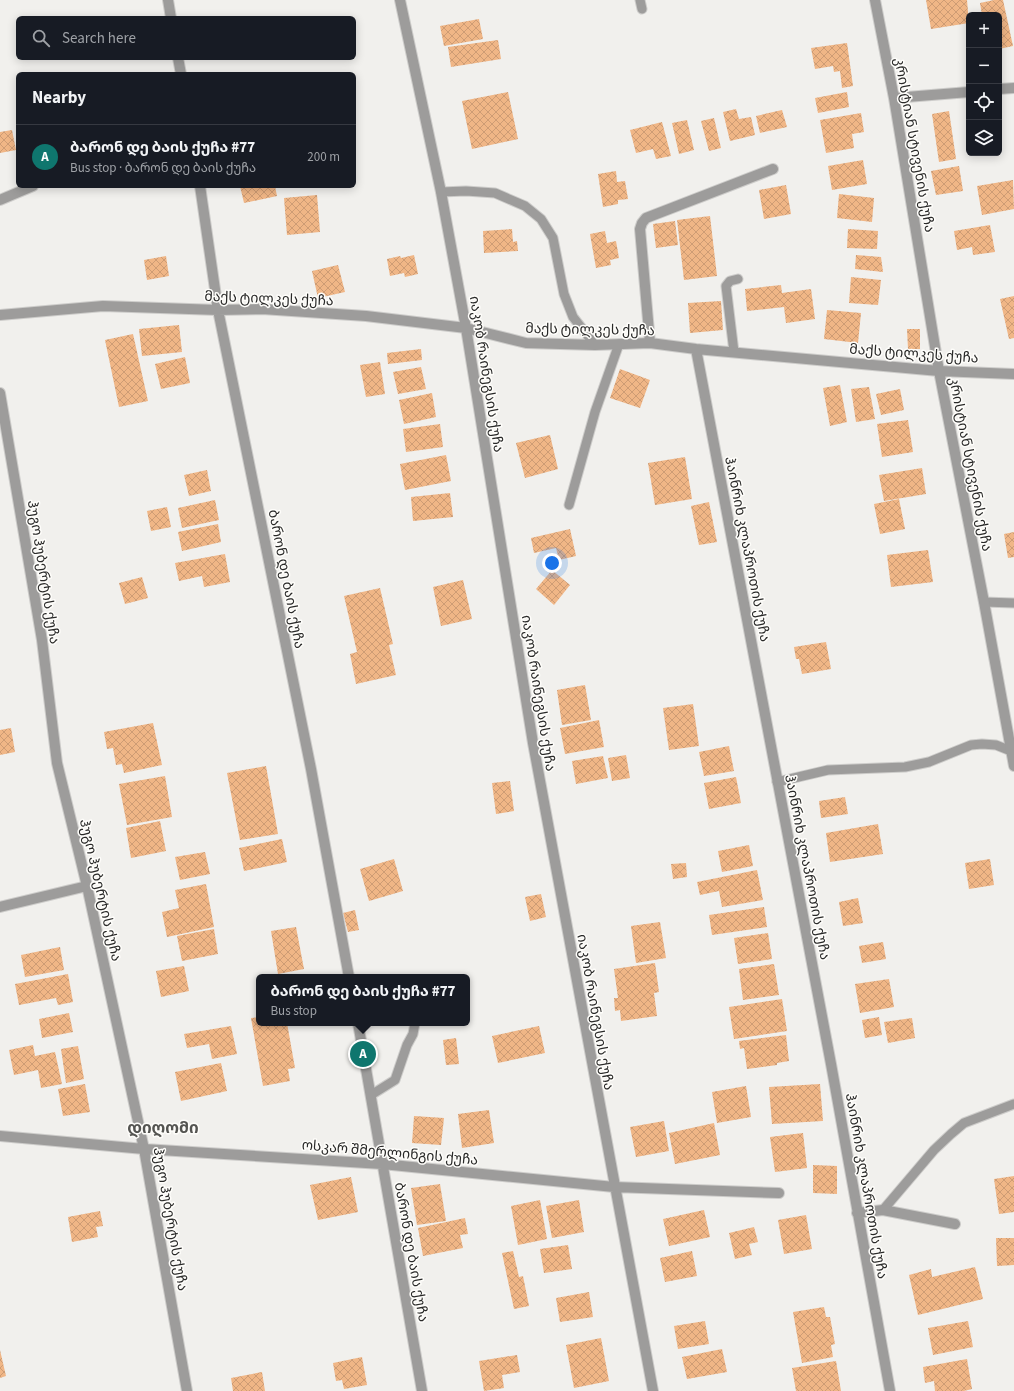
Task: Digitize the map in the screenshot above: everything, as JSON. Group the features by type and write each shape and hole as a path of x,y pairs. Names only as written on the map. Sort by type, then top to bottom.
{"street":[{"path":"168,0 171,16"},
{"name":"იაკობ რაინეგსის ქუჩა","path":"400,0 441,192 466,328 533,743 614,1187 653,1391"},
{"name":"კრისტიან სტივენის ქუჩა","path":"875,0 894,98 939,371 1014,766"},
{"path":"178,60 181,72"},
{"path":"1002,89 1014,88"},
{"path":"894,98 966,92"},
{"path":"650,343 640,229 642,223 646,218 773,169"},
{"path":"0,200 28,188"},
{"name":"ბარონ დე ბაის ქუჩა","path":"200,188 218,310 311,769 348,974"},
{"name":"მაქს ტილკეს ქუჩა","path":"0,315 103,306 218,310 262,309 366,316 466,328 526,344 595,345 650,343 696,349 939,371 1014,374"},
{"name":"ჰაინრიხ კლაპროთის ქუჩა","path":"696,349 831,1064 890,1391"},
{"name":"ჰუგო ჰუბერტის ქუჩა","path":"0,393 2,412 42,640 57,763 87,886 144,1149 187,1391"},
{"path":"0,907 87,886"},
{"name":"ბარონ დე ბაის ქუჩა","path":"359,1026 422,1391"},
{"name":"ოსკარ შმერლინგის ქუჩა","path":"0,1136 144,1149 382,1164 614,1187 779,1193"},
{"path":"857,1213 883,1210 955,1224"}],"lane":[{"path":"441,192 466,191 495,193 525,206 541,219 553,238 564,294 573,318 595,345"},
{"path":"734,352 726,286 730,281 738,279"},
{"path":"569,505 595,412 619,344"},
{"path":"984,602 1014,603"},
{"path":"778,782 828,770 905,767 929,762 970,746 982,744 996,745 1011,751"},
{"path":"371,1095 395,1080 407,1045 414,1034 415,1026"},
{"path":"883,1210 934,1150 951,1134 964,1124 1014,1104"}],"building":[{"path":"926,0 967,0 968,12 966,12 966,23 931,29"},
{"path":"1003,0 1013,46 1002,48 1002,12 982,12 980,3"},
{"path":"479,19 483,39 444,46 440,26"},
{"path":"498,40 501,59 451,67 448,47"},
{"path":"847,43 853,86 842,88 840,71 834,72 833,66 815,69 811,48"},
{"path":"508,92 518,139 472,149 462,101"},
{"path":"847,92 849,107 818,113 815,98"},
{"path":"736,109 739,119 751,117 755,135 730,141 723,112"},
{"path":"782,110 787,127 760,133 756,116"},
{"path":"949,111 956,159 939,162 932,114"},
{"path":"861,113 864,132 852,134 854,148 826,153 820,120"},
{"path":"714,118 721,148 709,151 701,121"},
{"path":"687,120 694,150 679,154 672,123"},
{"path":"662,122 671,156 656,159 653,149 636,153 630,130"},
{"path":"12,130 16,150 0,153 0,132"},
{"path":"863,160 867,184 832,190 828,166"},
{"path":"959,166 963,191 936,195 931,171"},
{"path":"616,171 617,182 625,181 628,199 618,200 618,204 603,207 598,174"},
{"path":"1013,180 1014,209 982,215 977,186"},
{"path":"786,185 791,214 764,219 759,190"},
{"path":"240,188 275,188 277,196 244,203"},
{"path":"839,194 874,198 872,222 837,218"},
{"path":"317,195 320,232 287,235 284,198"},
{"path":"710,216 717,276 684,280 677,220"},
{"path":"675,221 678,245 656,248 653,224"},
{"path":"990,225 995,252 973,255 972,247 957,250 954,231"},
{"path":"512,229 513,242 517,241 518,251 484,253 483,231"},
{"path":"848,229 878,231 877,249 847,248"},
{"path":"605,231 607,243 616,241 619,258 610,260 611,265 596,268 590,234"},
{"path":"414,255 418,274 405,277 404,273 390,276 387,259"},
{"path":"856,255 881,257 883,272 855,269"},
{"path":"166,256 169,276 147,280 144,260"},
{"path":"338,265 345,292 318,298 312,271"},
{"path":"851,277 881,280 878,305 849,303"},
{"path":"781,285 782,293 811,289 815,319 786,323 784,307 747,311 745,289"},
{"path":"1014,296 1014,338 1009,339 1000,299"},
{"path":"721,301 723,330 690,333 688,303"},
{"path":"827,310 861,313 858,343 824,339"},
{"path":"179,325 182,352 142,356 139,329"},
{"path":"907,329 920,329 920,349 908,349"},
{"path":"133,334 148,401 119,407 105,340"},
{"path":"421,349 422,360 388,364 387,353"},
{"path":"185,357 190,383 161,389 155,364"},
{"path":"380,362 385,394 366,397 360,365"},
{"path":"421,367 426,389 398,394 393,372"},
{"path":"620,369 650,380 640,408 610,398"},
{"path":"840,385 847,422 830,426 823,388"},
{"path":"869,387 875,419 856,422 851,389"},
{"path":"900,389 904,410 881,415 876,394"},
{"path":"432,393 436,417 404,424 399,400"},
{"path":"908,420 913,452 882,457 877,424"},
{"path":"440,424 443,447 406,452 403,429"},
{"path":"550,435 558,469 525,478 516,443"},
{"path":"446,455 451,481 405,490 400,464"},
{"path":"685,457 692,499 655,505 648,463"},
{"path":"922,468 926,494 884,501 879,475"},
{"path":"207,470 211,491 189,496 184,475"},
{"path":"450,493 453,517 413,521 411,497"},
{"path":"899,499 905,529 880,534 874,504"},
{"path":"215,500 219,520 182,528 178,508"},
{"path":"709,502 717,542 699,545 691,506"},
{"path":"167,507 171,527 151,531 147,511"},
{"path":"218,524 221,542 182,551 178,532"},
{"path":"570,529 576,556 559,560 556,548 534,553 531,538"},
{"path":"1014,532 1014,557 1008,558 1004,534"},
{"path":"928,550 933,582 891,587 887,555"},
{"path":"225,554 230,582 204,587 202,576 179,581 175,563"},
{"path":"552,570 570,585 554,605 536,589"},
{"path":"142,577 148,598 125,604 119,583"},
{"path":"463,580 472,619 441,626 433,587"},
{"path":"380,588 393,644 389,645 396,675 356,684 350,654 357,652 344,596"},
{"path":"826,642 831,669 802,674 799,659 796,659 794,647"},
{"path":"585,685 591,720 562,725 557,690"},
{"path":"693,704 699,746 669,750 663,708"},
{"path":"599,720 604,747 565,754 560,728"},
{"path":"153,723 162,765 124,773 122,764 116,765 113,748 107,749 104,732"},
{"path":"11,728 15,752 0,755 0,730"},
{"path":"729,746 734,771 704,776 699,752"},
{"path":"626,755 630,778 612,781 608,758"},
{"path":"603,756 608,778 576,784 572,761"},
{"path":"266,766 278,834 240,840 227,773"},
{"path":"165,776 172,817 127,825 119,784"},
{"path":"736,777 741,803 709,809 704,783"},
{"path":"510,781 514,811 496,814 492,783"},
{"path":"845,797 848,814 821,818 819,801"},
{"path":"160,821 166,851 131,858 126,828"},
{"path":"878,824 883,854 830,862 826,833"},
{"path":"282,839 287,862 244,871 239,848"},
{"path":"749,845 753,866 722,872 718,851"},
{"path":"205,852 210,874 180,880 175,857"},
{"path":"394,859 403,891 369,901 360,869"},
{"path":"990,859 994,885 969,889 965,863"},
{"path":"686,863 687,877 673,879 671,864"},
{"path":"757,870 763,900 722,907 719,891 700,895 697,882"},
{"path":"206,884 214,927 167,937 162,912 179,908 175,890"},
{"path":"541,894 546,917 530,921 525,897"},
{"path":"858,898 863,923 843,926 839,902"},
{"path":"764,907 767,927 712,935 709,915"},
{"path":"355,910 359,930 348,932 343,913"},
{"path":"660,922 666,958 636,963 631,926"},
{"path":"296,927 304,969 278,974 271,931"},
{"path":"214,929 218,954 182,961 177,936"},
{"path":"768,933 772,959 738,964 734,938"},
{"path":"883,942 886,959 862,963 859,946"},
{"path":"60,947 64,970 25,977 21,955"},
{"path":"655,963 659,992 654,993 657,1016 621,1021 620,1010 615,1011 614,998 618,998 614,969"},
{"path":"774,964 779,995 743,1000 739,969"},
{"path":"184,966 189,991 161,997 156,971"},
{"path":"68,974 73,1002 58,1005 56,998 19,1005 15,984"},
{"path":"889,979 894,1007 860,1013 855,984"},
{"path":"782,999 787,1031 734,1039 729,1007"},
{"path":"69,1013 73,1032 42,1038 39,1019"},
{"path":"256,1017 256,1026 288,1026 295,1068 288,1069 290,1081 263,1086 251,1018"},
{"path":"879,1017 882,1035 865,1038 862,1020"},
{"path":"912,1018 915,1038 888,1043 884,1022"},
{"path":"231,1026 237,1054 212,1059 209,1044 187,1048 184,1034"},
{"path":"539,1026 545,1053 498,1063 492,1036"},
{"path":"786,1035 789,1061 777,1063 777,1065 747,1069 744,1048 740,1049 739,1041"},
{"path":"456,1038 459,1064 446,1065 443,1040"},
{"path":"33,1045 35,1056 55,1052 62,1084 41,1088 38,1070 14,1075 9,1050"},
{"path":"78,1046 84,1079 66,1083 61,1049"},
{"path":"221,1063 227,1091 181,1101 175,1072"},
{"path":"85,1084 90,1112 63,1116 58,1089"},
{"path":"820,1084 823,1121 772,1124 769,1087"},
{"path":"746,1086 751,1117 717,1123 712,1092"},
{"path":"489,1110 494,1143 462,1148 458,1114"},
{"path":"414,1116 444,1118 441,1145 412,1143"},
{"path":"664,1121 669,1151 636,1157 630,1127"},
{"path":"714,1123 720,1155 675,1164 669,1133"},
{"path":"803,1133 807,1168 775,1172 770,1137"},
{"path":"813,1165 837,1166 837,1194 813,1193"},
{"path":"1014,1176 1014,1212 999,1214 994,1179"},
{"path":"351,1177 358,1212 318,1220 310,1185"},
{"path":"440,1184 446,1221 417,1225 411,1188"},
{"path":"540,1200 547,1239 518,1245 511,1206"},
{"path":"579,1200 584,1232 552,1238 546,1206"},
{"path":"704,1210 710,1237 669,1246 663,1219"},
{"path":"100,1211 103,1226 96,1227 98,1237 72,1242 68,1217"},
{"path":"806,1215 812,1249 784,1254 778,1220"},
{"path":"465,1218 468,1234 460,1235 463,1248 423,1256 418,1228"},
{"path":"754,1227 758,1242 749,1244 752,1255 735,1259 729,1233"},
{"path":"996,1238 1014,1238 1014,1265 997,1266"},
{"path":"568,1245 572,1269 544,1273 540,1249"},
{"path":"513,1251 519,1277 523,1276 529,1306 514,1309 502,1253"},
{"path":"692,1251 697,1276 665,1282 660,1258"},
{"path":"975,1267 983,1299 918,1315 909,1275 931,1269 932,1277"},
{"path":"589,1292 593,1317 560,1322 556,1298"},
{"path":"824,1307 826,1317 830,1317 835,1344 831,1345 833,1357 802,1363 793,1312"},
{"path":"705,1321 709,1344 678,1349 674,1326"},
{"path":"968,1321 973,1347 933,1355 928,1328"},
{"path":"601,1338 609,1381 574,1388 566,1345"},
{"path":"722,1349 727,1372 687,1379 682,1357"},
{"path":"0,1350 6,1376 0,1378"},
{"path":"517,1355 520,1372 502,1375 504,1388 484,1391 479,1361"},
{"path":"362,1357 367,1385 344,1389 342,1380 336,1381 333,1363"},
{"path":"967,1359 972,1389 964,1391 935,1391 934,1381 925,1383 923,1367"},
{"path":"836,1361 841,1391 796,1391 792,1368"},
{"path":"262,1372 265,1391 233,1391 231,1378"}],"place":[{"name":"ბარონ დე ბაის ქუჩა #77","path":"363,1054"}],"district":[{"name":"დიღომი","path":"163,1127"}]}
